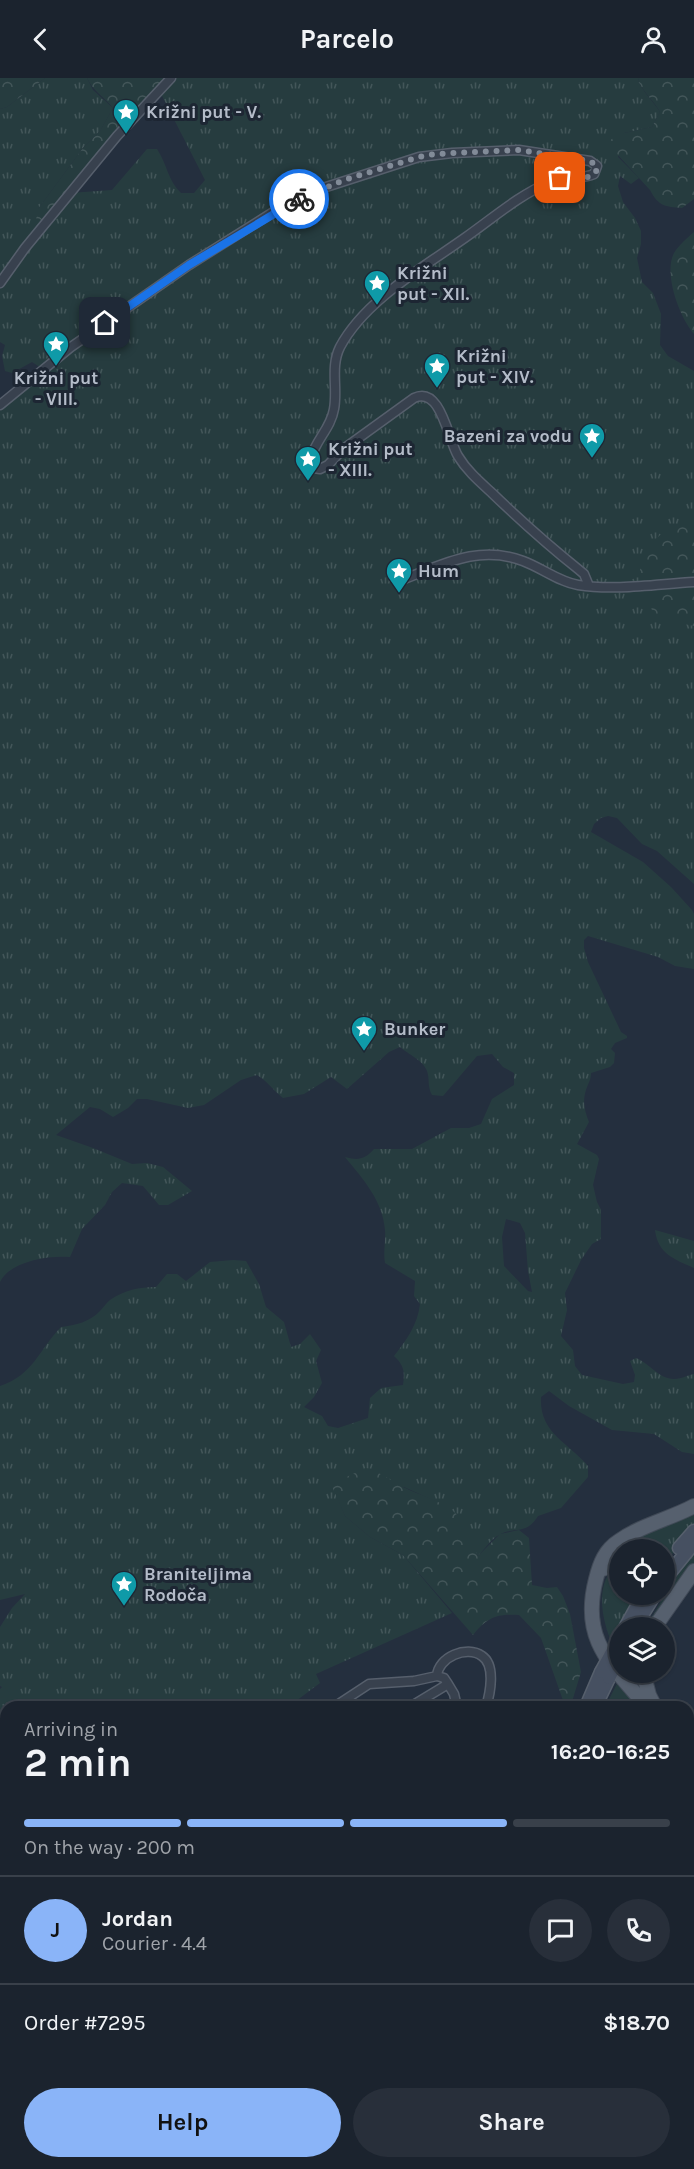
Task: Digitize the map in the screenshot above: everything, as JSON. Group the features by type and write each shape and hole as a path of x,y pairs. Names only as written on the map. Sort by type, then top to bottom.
{"main road":[{"path":"642,1701 602,1654 597,1642 592,1601 596,1577 605,1555 619,1541 694,1506"},
{"path":"675,1554 694,1531"},
{"path":"675,1566 694,1543"},
{"path":"596,1577 609,1561"},
{"path":"662,1617 693,1574"},
{"path":"597,1701 609,1665"},
{"path":"590,1701 609,1670"},
{"path":"646,1683 652,1701"}],"street":[{"path":"0,283 25,248 117,136 171,78"},
{"path":"0,405 70,347 189,265 275,211 323,188 419,157 443,153 519,150 590,161 597,166 594,174 588,177 568,177 552,181 522,197 385,294 371,308 345,340 337,354 334,371 334,410 311,459 314,468 324,467 342,450 414,398 428,397 438,408 456,453 466,468 526,527 584,574 588,586"},
{"path":"399,581 460,559 498,553 520,560 569,583 588,586 694,582"},
{"path":"437,1676 442,1663 452,1655 474,1653 482,1655 488,1662 489,1670 488,1701"},
{"path":"343,1701 369,1684 414,1681 437,1676 444,1678 456,1701"},
{"path":"420,1701 448,1684"}],"green space":[{"path":"0,78 45,78 7,107 0,109"},
{"path":"45,78 87,78 93,90 113,108 100,131 83,148 38,209 70,193 112,190 147,149 157,149 173,183 181,193 194,193 205,180 159,90 171,78 639,78 640,85 660,112 652,127 624,133 618,157 639,178 631,184 620,176 618,186 623,202 641,231 641,244 637,258 642,282 653,293 661,314 660,345 668,356 694,371 694,884 657,851 642,844 617,818 608,816 601,818 594,824 591,832 643,862 692,910 694,914 694,969 675,966 658,957 588,936 584,940 588,962 621,1032 627,1038 615,1043 611,1049 615,1053 614,1063 610,1067 591,1073 584,1096 589,1122 577,1144 597,1155 599,1159 593,1185 601,1210 601,1239 592,1244 581,1260 565,1293 567,1310 561,1336 573,1350 575,1366 582,1375 623,1384 634,1382 635,1375 630,1361 636,1358 670,1379 694,1374 694,1454 682,1452 654,1434 612,1430 569,1406 549,1391 541,1397 545,1420 556,1436 588,1466 588,1477 561,1508 538,1516 529,1526 504,1532 490,1542 478,1556 469,1543 456,1514 435,1501 404,1487 332,1484 345,1516 370,1537 403,1555 452,1613 316,1674 320,1683 296,1701 0,1701 2,1687 0,1686 0,1627 12,1608 25,1594 0,1600 0,1386 21,1375 61,1327 92,1318 110,1300 121,1294 138,1288 156,1287 167,1274 177,1274 186,1281 210,1262 246,1261 259,1284 266,1307 284,1322 291,1347 300,1344 310,1334 321,1350 316,1361 322,1383 314,1397 304,1407 322,1416 328,1426 338,1428 368,1418 370,1398 381,1388 403,1385 403,1369 394,1356 414,1325 420,1304 414,1296 415,1281 385,1263 385,1230 380,1209 371,1191 345,1157 361,1158 374,1149 412,1149 451,1128 469,1128 481,1124 492,1099 514,1085 514,1073 503,1067 492,1054 477,1056 443,1096 432,1095 425,1067 400,1047 389,1052 347,1089 331,1077 304,1094 283,1098 257,1075 241,1080 204,1105 188,1108 137,1099 113,1117 100,1109 90,1107 56,1135 132,1164 147,1163 163,1167 192,1191 168,1205 159,1205 143,1186 122,1183 82,1229 70,1257 41,1258 21,1264 5,1275 0,1282 0,405 43,369 32,362 12,373 5,371 2,356 5,345 0,342 0,109 7,107","holes":["506,1219 520,1223 525,1233 528,1271 532,1292 528,1291 504,1266 502,1237"]},
{"path":"87,78 171,78 45,225 36,220 38,209 83,148 100,131 113,108 95,90"},
{"path":"639,78 694,78 694,199 682,208 667,206 659,202 606,142 624,133 652,127 660,112 640,85"},
{"path":"694,232 694,334 683,318 675,295 671,262 674,253"},
{"path":"694,522 694,626 658,617 642,593 640,572 646,553 659,536 677,526"},
{"path":"655,1230 694,1241 694,1268 668,1255 660,1245"},
{"path":"366,1468 440,1503 453,1511 460,1519 478,1556 500,1534 519,1530 529,1538 532,1585 557,1587 570,1614 581,1672 572,1701 563,1701 541,1638 519,1615 504,1615 488,1620 473,1635 403,1555 370,1537 345,1516 331,1484"},
{"path":"694,1510 694,1527 675,1551 675,1539 636,1538"},
{"path":"694,1554 694,1567 675,1594 675,1579"},
{"path":"609,1575 609,1605 636,1605 628,1617 609,1617 609,1636 602,1600"},
{"path":"659,1605 667,1605 659,1617 652,1617"},
{"path":"617,1683 622,1683 637,1701 608,1701"}],"way so far":[{"path":"299,199 344,180 435,154 519,150 590,161 597,166 596,172 588,177 560,178"}],"place":[{"name":"Križni put - V.","path":"126,135"},
{"name":"Križni put - XII.","path":"377,306"},
{"name":"Križni put - VIII.","path":"56,367"},
{"name":"Križni put - XIV.","path":"437,389"},
{"name":"Bazeni za vodu","path":"592,459"},
{"name":"Križni put - XIII.","path":"308,482"},
{"name":"Hum","path":"399,594"},
{"name":"Bunker","path":"364,1052"},
{"name":"Braniteljima Rodoča","path":"124,1607"}],"route":[{"path":"105,323 189,265 275,211 299,199"}]}
